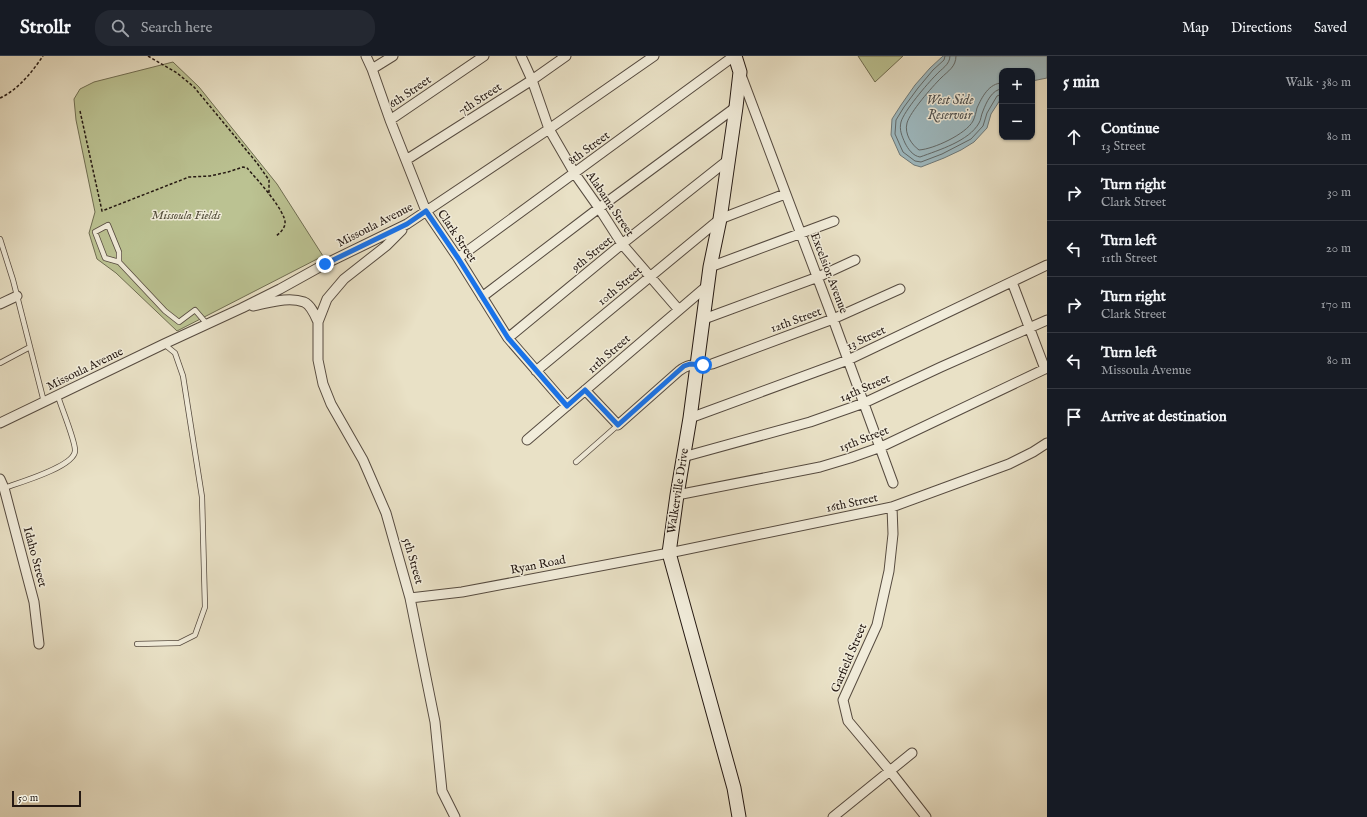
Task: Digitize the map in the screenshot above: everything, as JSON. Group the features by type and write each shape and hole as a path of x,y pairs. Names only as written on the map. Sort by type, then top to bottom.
{"street":[{"name":"Clark Street","path":"366,56 426,211 458,258 508,338 567,406"},
{"path":"372,69 393,56"},
{"name":"6th Street","path":"390,120 484,56"},
{"name":"Alabama Street","path":"521,56 532,80 549,129 575,174 622,244 679,310"},
{"name":"7th Street","path":"406,160 532,80 566,56"},
{"name":"Missoula Avenue","path":"0,423 242,308 325,264 407,224 549,129 654,56"},
{"path":"734,56 740,72"},
{"name":"8th Street","path":"458,258 575,174 734,56"},
{"name":"Walkerville Drive","path":"739,817 734,788 668,553 690,418 704,319 707,286 720,219 740,72"},
{"name":"Excelsior Avenue","path":"740,72 785,194 818,277 893,483"},
{"path":"482,297 736,107"},
{"name":"9th Street","path":"508,338 622,244 728,160"},
{"name":"10th Street","path":"536,371 720,219 785,194"},
{"path":"710,267 834,221"},
{"name":"5th Street","path":"407,224 386,246 344,279 327,299 318,322 318,360 323,384 338,416 363,460 386,513 410,598 435,722 442,791 455,817"},
{"path":"704,319 818,277 856,260"},
{"name":"13 Street","path":"690,418 848,360 1047,265"},
{"path":"1012,282 1046,369"},
{"name":"11th Street","path":"528,440 707,286"},
{"name":"12th Street","path":"697,364 712,364 833,319 900,289"},
{"path":"0,304 17,296"},
{"path":"242,308 286,299 304,302 312,310 318,322"},
{"name":"14th Street","path":"683,457 810,422 864,403 1047,320"},
{"path":"585,390 618,425 684,366 697,364"},
{"name":"15th Street","path":"677,495 831,464 881,447 1046,369"},
{"name":"16th Street","path":"668,553 892,507 1009,464 1033,452 1047,442"},
{"name":"Idaho Street","path":"1,487 34,602 39,644"},
{"name":"Garfield Street","path":"892,507 893,534 890,571 877,625 843,700 848,721 890,771 923,816"},
{"name":"Ryan Road","path":"410,598 462,592 668,553"},
{"path":"833,817 912,753"}],"lane":[{"path":"119,262 119,252 108,225 95,232 104,258 119,262 165,311 179,322 195,310 207,324"},
{"path":"0,239 17,296 44,402"},
{"path":"137,644 179,643 195,635 205,607 202,497 184,376 175,353 164,344"},
{"path":"0,363 30,347"},
{"path":"1,487 56,469 71,460 76,452 58,396"},
{"path":"576,462 618,425"}],"path":[{"path":"0,98 10,93 35,68 43,56"},
{"path":"148,56 177,73 194,87 257,163 269,180 270,195"},
{"path":"80,111 102,211 189,177 210,176 243,167 247,168 283,213 286,223 282,231 276,236"}],"green space":[{"path":"858,56 903,56 875,82"},
{"name":"Missoula Fields","path":"173,62 199,87 277,184 323,256 177,331 116,273 97,259 89,233 95,212 76,120 74,99 80,89 94,82"}],"water":[{"name":"West Side Reservoir","path":"943,56 1047,56 1047,78 1035,80 1035,68 999,68 999,102 991,114 987,128 974,142 961,150 921,167 914,165 900,155 891,135 892,119 915,85"}],"route":[{"path":"325,264 407,224 426,211 458,258 508,338 567,406 585,390 618,425 684,366 690,364 703,365"}]}
